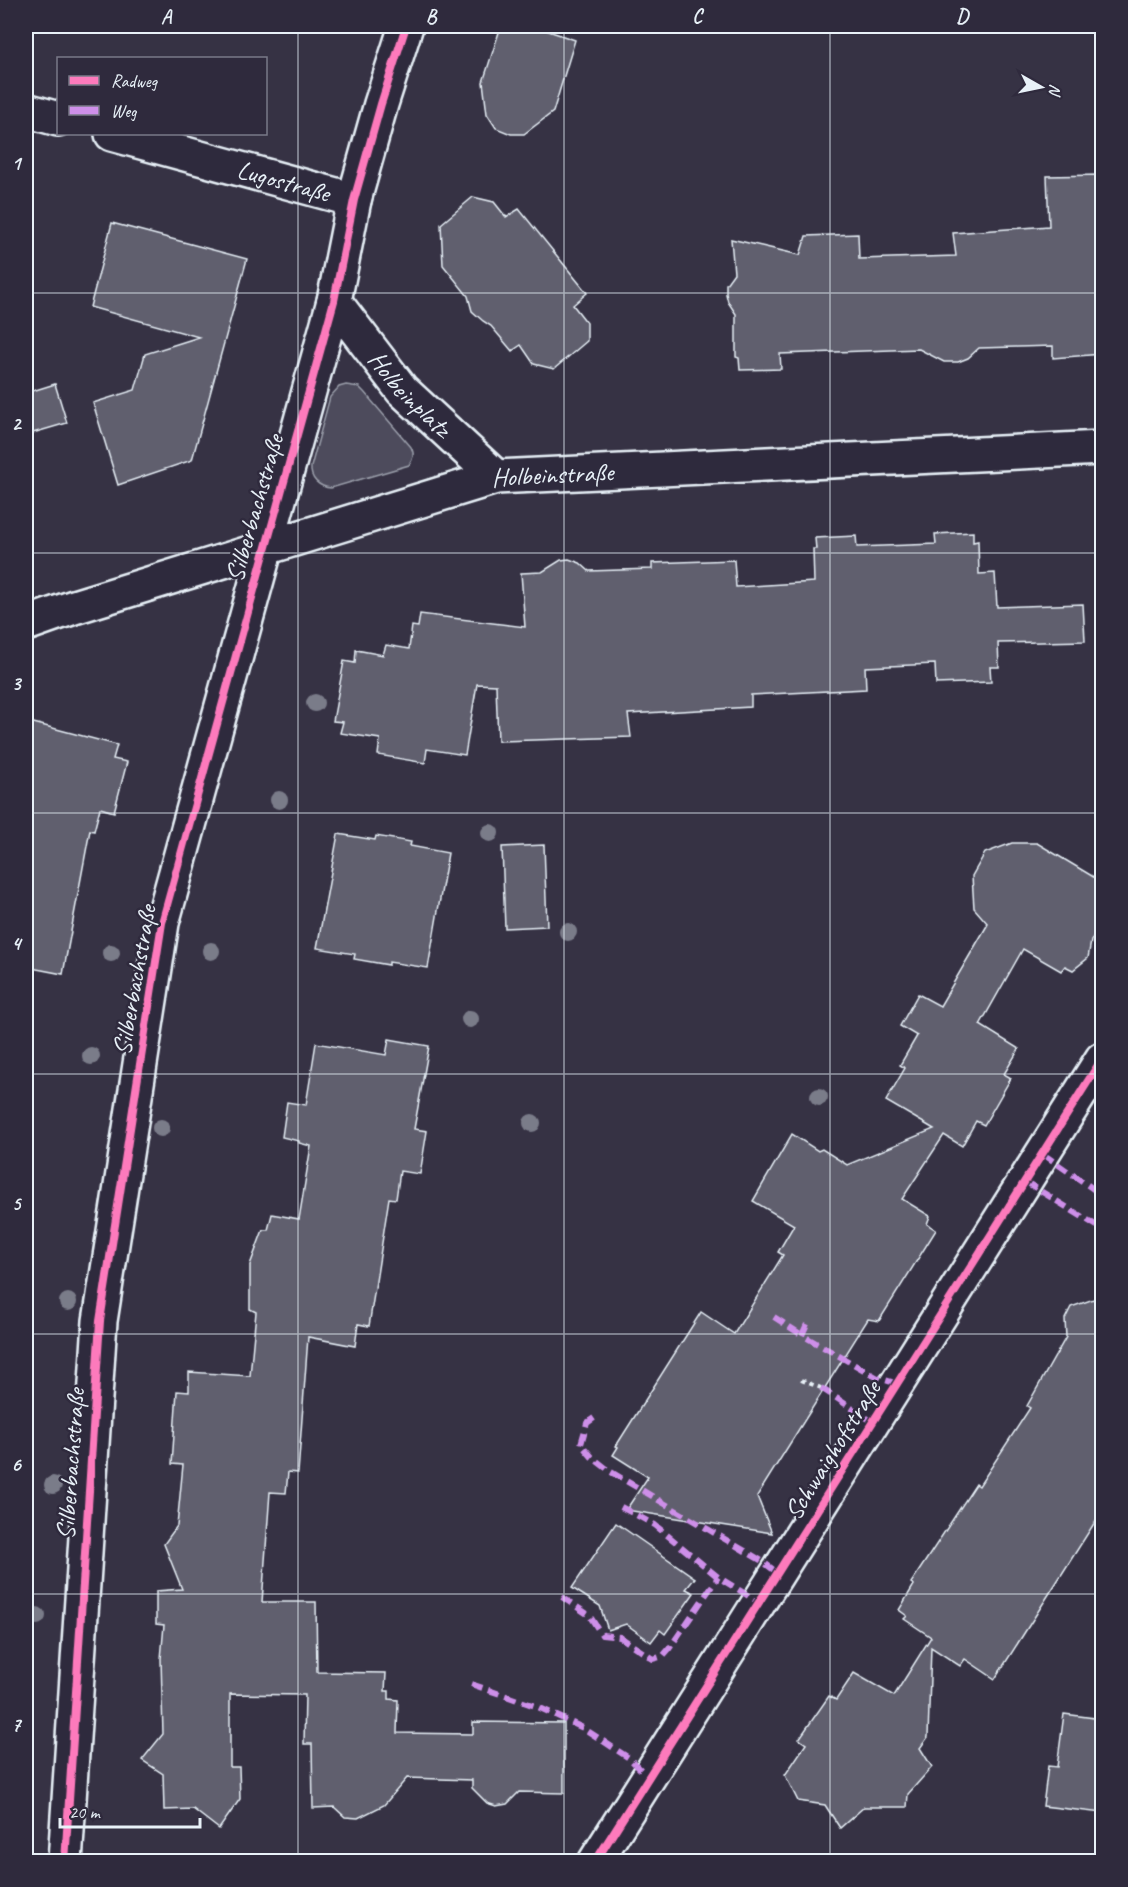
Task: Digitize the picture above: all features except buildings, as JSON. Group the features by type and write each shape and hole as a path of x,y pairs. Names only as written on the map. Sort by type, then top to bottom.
{"street":[{"name":"Silberbachstraße","path":"65,1862 100,1321 162,923 334,300 354,200 406,26"},
{"path":"26,110 57,119"},
{"name":"Lugostraße","path":"116,135 354,200"},
{"name":"Holbeinplatz","path":"334,300 402,390 496,477"},
{"name":"Holbeinstraße","path":"26,624 74,607 496,477 1102,448"},
{"name":"Schwaighofstraße","path":"595,1862 1102,1059"}],"path":[{"path":"801,1380 820,1388"}],"shaded area":[{"path":"346,385 359,387 364,392 411,447 413,456 409,465 331,488 319,484 314,479 311,467 330,397 339,387"}],"marked path":[{"path":"1043,1154 1102,1195"},
{"path":"1026,1182 1102,1229"},
{"path":"774,1317 802,1335"},
{"path":"807,1324 802,1335 878,1378 898,1384"},
{"path":"821,1388 873,1422"},
{"path":"594,1418 587,1423 581,1444 592,1457 611,1472 762,1561 779,1574"},
{"path":"621,1507 655,1525 718,1577 760,1603"},
{"path":"562,1597 589,1615 602,1635 620,1637 653,1659 663,1656 669,1649 718,1577"},
{"path":"471,1684 538,1707 583,1728 629,1758 649,1778"}],"cycle path":[{"path":"65,1862 100,1321 162,923 334,301 354,200 406,26"},
{"path":"595,1862 1102,1059"}]}
